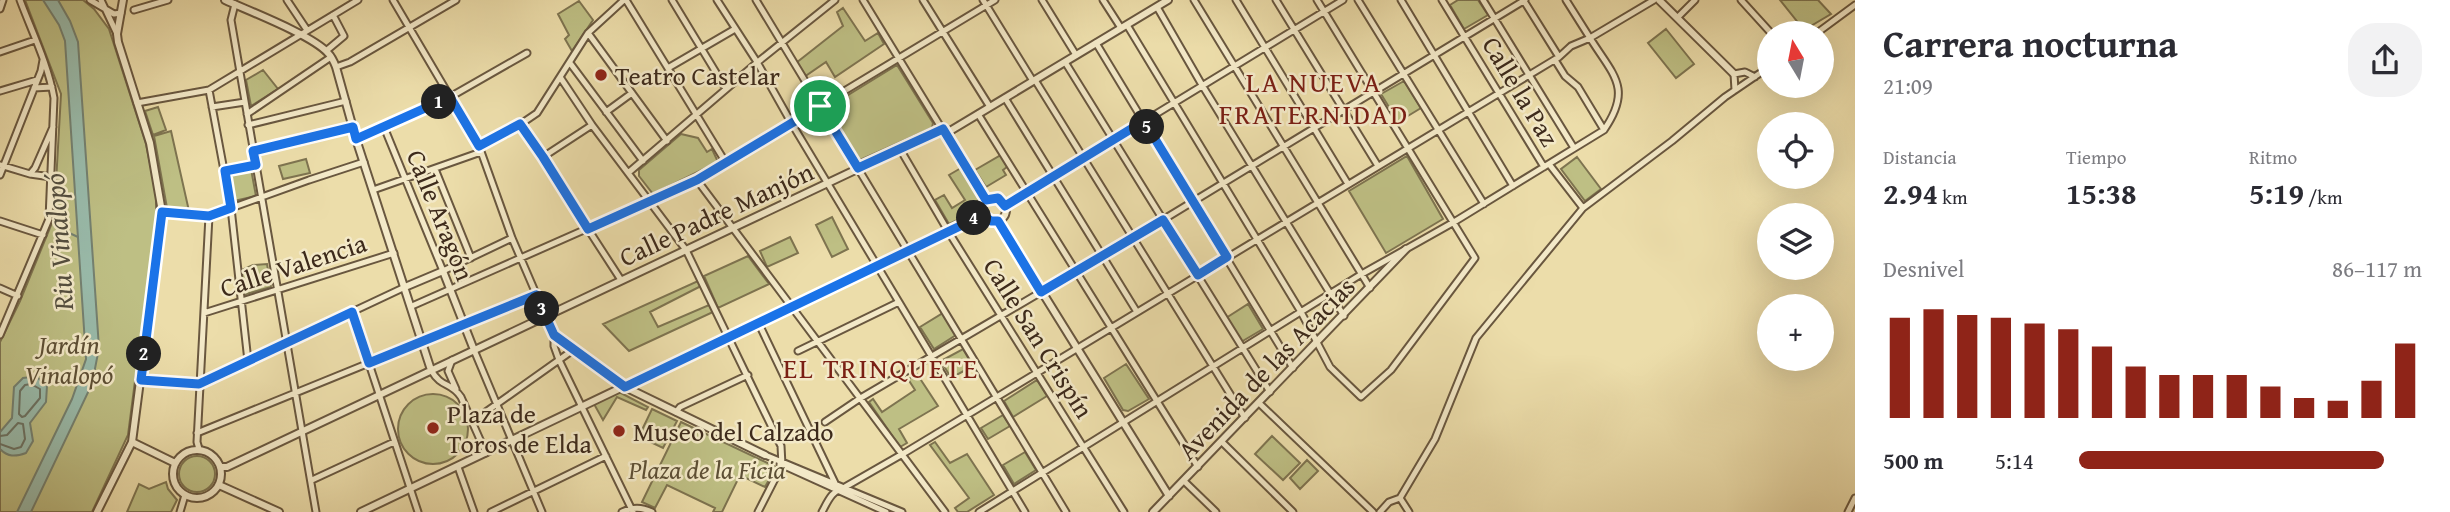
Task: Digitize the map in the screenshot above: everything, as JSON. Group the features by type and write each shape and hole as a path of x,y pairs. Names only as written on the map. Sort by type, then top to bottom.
{"street":[{"path":"0,9 3,0"},
{"path":"0,335 49,219 52,87 20,0"},
{"path":"90,0 114,15 121,13"},
{"path":"97,512 132,442 162,212 150,143 120,53 117,34 101,0"},
{"path":"117,34 123,0"},
{"path":"134,10 168,0"},
{"path":"225,0 299,34 329,54 336,67 356,139 432,370 438,381 456,389"},
{"path":"287,0 307,30"},
{"path":"137,103 209,90 358,0"},
{"path":"393,0 480,149 512,238 554,335 554,346 559,360 632,510"},
{"path":"373,190 435,169 480,149 537,113 588,33 625,0 726,163"},
{"path":"717,0 757,62 1025,512"},
{"path":"757,0 1066,512"},
{"path":"628,173 757,62 835,0"},
{"path":"863,0 986,200"},
{"path":"923,0 990,107"},
{"path":"411,306 697,180 943,32 984,3 995,0"},
{"path":"1042,0 1076,55"},
{"path":"1103,0 1174,102 1301,312 1330,367 1361,397 1391,370 1475,257 1317,0"},
{"path":"1194,0 1370,288"},
{"path":"1236,0 1348,184"},
{"path":"1276,0 1378,166"},
{"path":"986,200 982,208 983,215 991,221 998,221 1003,217 1005,206 1027,191 1343,0"},
{"path":"1358,0 1483,204"},
{"path":"1401,0 1436,54 1513,186"},
{"name":"Calle la Paz","path":"1442,0 1547,166 1583,208"},
{"path":"1483,0 1574,148"},
{"path":"825,422 859,399 1163,220 1524,0 1565,76 1578,87 1604,130"},
{"path":"979,512 1330,293 1454,222 1604,130 1615,115 1620,96 1619,86 1566,0"},
{"path":"822,512 836,490 968,415 1557,59 1571,46 1657,0 1678,17 1734,74 1735,90"},
{"path":"1678,17 1696,0"},
{"path":"1741,0 1760,21"},
{"path":"336,67 350,62 453,1"},
{"path":"674,1 726,89"},
{"path":"1162,2 1202,85 1344,316"},
{"name":"Calle Padre Manjón","path":"220,467 227,467 858,168 944,132 1034,81 1162,2"},
{"path":"984,3 1245,418"},
{"path":"235,4 231,20 316,512"},
{"path":"1833,21 1855,5"},
{"path":"247,114 329,54 344,36 333,15"},
{"path":"668,68 735,29"},
{"path":"588,33 667,141"},
{"path":"0,52 35,40"},
{"path":"1097,43 1293,369"},
{"path":"356,139 450,97 527,53"},
{"path":"0,175 43,60"},
{"path":"1065,62 1270,392"},
{"path":"570,63 643,161"},
{"path":"1734,74 1745,72 1755,77"},
{"path":"560,77 592,125 686,250 781,446 782,463 758,512"},
{"path":"1380,512 1389,502 1400,498 1436,439 1476,338 1583,208 1725,97 1755,77"},
{"path":"0,91 37,80"},
{"path":"34,88 52,87"},
{"path":"209,90 231,208 248,361"},
{"path":"606,112 632,93"},
{"path":"1005,98 1137,312"},
{"path":"248,125 346,101"},
{"path":"212,107 245,102"},
{"path":"978,114 1198,467"},
{"path":"520,124 621,280"},
{"path":"30,174 53,125"},
{"path":"543,157 592,125"},
{"path":"253,151 353,127"},
{"name":"Calle Aragón","path":"384,127 542,512"},
{"name":"Calle San Crispín","path":"901,149 948,231 1124,512"},
{"path":"162,212 209,216 364,163"},
{"path":"2,165 51,177"},
{"path":"225,171 256,165"},
{"path":"435,169 471,258"},
{"path":"697,180 945,512"},
{"path":"986,200 998,198 1005,206"},
{"path":"361,512 983,215"},
{"path":"199,449 199,384 209,216"},
{"path":"0,221 43,235"},
{"path":"998,221 1169,496"},
{"path":"141,380 199,384 512,238"},
{"name":"Avenida de las Acacias","path":"1153,512 1406,249"},
{"name":"Calle Valencia","path":"204,313 394,253"},
{"path":"398,264 407,276 422,280"},
{"path":"0,288 18,296"},
{"path":"197,433 536,295"},
{"path":"798,351 899,302"},
{"path":"352,312 418,512"},
{"path":"758,322 835,483"},
{"path":"554,335 625,387 836,490 887,512"},
{"path":"473,421 573,350"},
{"path":"452,360 448,371 486,453"},
{"path":"676,412 680,407 748,375"},
{"path":"1259,403 1373,512"},
{"path":"132,442 175,463"},
{"path":"312,480 394,442"},
{"path":"1222,442 1290,511"},
{"path":"199,449 212,455 220,467 219,485 204,497 185,495 174,481 175,463 185,452 199,449"},
{"path":"491,512 606,456"},
{"path":"782,463 902,512"},
{"path":"458,467 474,512"},
{"path":"861,478 859,488 869,497"},
{"path":"1184,481 1216,512"},
{"path":"219,485 275,511"},
{"path":"180,512 185,495"},
{"path":"1400,498 1409,512"},
{"path":"1848,512 1855,498"},
{"path":"622,512 643,508 652,512"}],"green space":[{"name":"Jardín Vinalopó","path":"25,0 83,0 94,9 109,29 146,144 156,193 156,220 128,435 92,512 0,512 0,342 54,218 61,94"},
{"path":"1458,0 1478,0 1488,15 1464,29 1450,5"},
{"path":"1780,0 1818,0 1831,14 1819,21 1797,21"},
{"path":"579,1 593,20 572,51 565,39 569,35 558,14"},
{"path":"843,8 865,41 878,33 884,44 835,77 826,62 804,77 796,63 843,26 837,12"},
{"path":"1666,29 1694,64 1676,78 1648,43"},
{"path":"897,65 933,123 932,128 860,160 827,108"},
{"path":"263,70 278,89 251,106 246,80"},
{"path":"1404,81 1421,108 1398,122 1381,94"},
{"path":"158,107 166,130 153,135 145,111"},
{"path":"171,131 189,211 167,208 154,136"},
{"path":"681,134 698,138 707,152 712,149 718,162 653,194 639,176 639,170"},
{"path":"1001,155 1007,167 1003,170 1006,175 986,187 975,170"},
{"path":"1407,156 1443,219 1386,253 1349,191"},
{"path":"1577,157 1601,189 1585,201 1561,169"},
{"path":"306,159 310,173 283,179 279,166"},
{"path":"961,168 980,198 974,205 973,213 949,224 935,200 944,195 952,208 965,200 949,175"},
{"path":"251,169 256,196 234,201 228,174"},
{"path":"832,217 848,249 832,257 816,225"},
{"path":"790,237 798,253 767,267 760,251"},
{"path":"748,256 769,284 718,308 704,276"},
{"path":"267,264 271,287 243,295 242,270 253,265"},
{"path":"698,281 701,286 650,312 658,327 709,305 713,312 629,351 603,324"},
{"path":"1248,304 1263,329 1241,342 1226,318"},
{"path":"943,313 956,335 934,349 920,327"},
{"path":"963,349 973,366 951,378 941,361"},
{"path":"1126,364 1149,399 1128,411 1123,410 1104,378"},
{"path":"917,374 938,406 899,429 907,443 900,447 869,402 873,399 882,412 915,390 908,379"},
{"path":"1037,380 1047,396 1013,417 1004,401"},
{"path":"619,392 648,407 646,410 617,397 603,420 594,404"},
{"name":"Plaza de Toros de Elda","path":"440,394 453,400 462,409 466,415 466,443 458,454 447,462 426,464 408,454 400,443 398,422 408,404 419,396"},
{"path":"652,409 677,421 663,448 642,438 640,434"},
{"path":"1003,415 1010,426 988,439 981,428"},
{"name":"Plaza de la Ficia","path":"681,422 776,467 765,487 740,475 722,512 713,512 715,508 667,485 655,508 642,502"},
{"path":"1272,436 1300,463 1283,480 1255,454"},
{"path":"935,442 950,463 967,454 994,495 967,512 958,512 955,508 969,498 930,445"},
{"path":"1025,452 1036,470 1014,484 1003,465"},
{"path":"197,456 210,461 215,474 210,487 197,492 184,487 179,474 184,461"},
{"path":"1307,460 1318,471 1300,489 1290,478"},
{"path":"166,482 177,500 171,512 127,512 139,484 149,489"}],"water":[{"path":"43,0 58,0 78,42 99,348 92,384 31,512 17,512 72,399 86,359 65,41 59,25"},
{"path":"23,378 38,378 47,386 46,402 30,423 33,441 26,453 9,455 0,449 0,432 12,418 14,387"}],"waterway":[{"name":"Riu Vinalopó","path":"54,226 78,237"}],"place":[{"name":"Teatro Castelar","path":"601,75"},
{"name":"Plaza de Toros de Elda","path":"433,428"},
{"name":"Museo del Calzado","path":"619,431"}],"district":[{"name":"LA NUEVA FRATERNIDAD","path":"1314,97"},
{"name":"EL TRINQUETE","path":"881,367"}],"route":[{"path":"450,97 479,146 506,134 520,124 588,229 697,180 820,106 858,168 943,129 986,200 998,198 1005,206 1144,121 1227,257 1198,275 1163,220 1041,292 998,221 988,220 983,215 625,387 554,335 536,295 369,363 352,312 199,384 141,380 162,212 209,216 231,208 225,171 256,165 253,151 353,127 356,139 450,97"}]}
